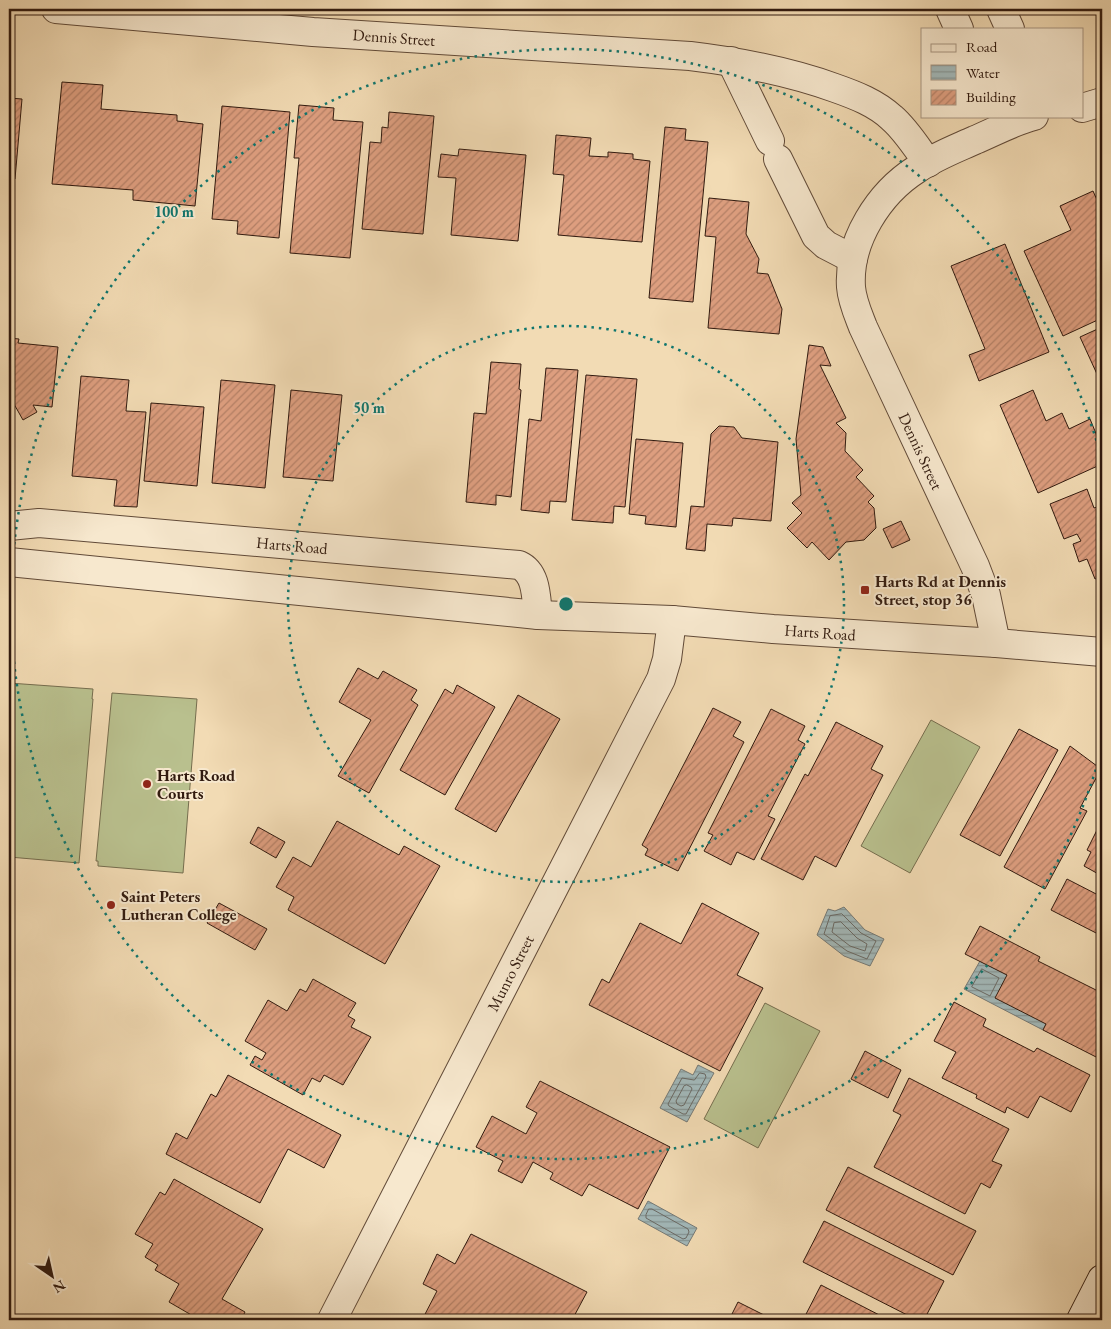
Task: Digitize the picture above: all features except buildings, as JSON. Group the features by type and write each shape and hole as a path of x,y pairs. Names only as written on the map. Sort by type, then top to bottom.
{"street":[{"name":"Dennis Street","path":"56,9 314,20 731,61 783,71 824,84 862,98 884,112 895,120 934,160 902,180 876,209 859,239 853,259 851,285 857,311 975,566 986,595 996,643"},
{"path":"950,9 959,28"},
{"path":"1001,9 1010,28"},
{"path":"731,61 816,236 826,245 853,259"},
{"path":"1084,107 1102,102"},
{"path":"934,160 996,123 1023,118"},
{"name":"Harts Road","path":"9,526 39,523 519,565 526,569 532,578 538,615"},
{"name":"Harts Road","path":"9,562 538,615 672,620 1102,652"},
{"name":"Munro Street","path":"332,1320 661,679 667,659 672,620"},
{"path":"1081,1320 1102,1279"}],"green space":[{"path":"9,683 93,689 79,863 9,857"},
{"name":"Harts Road Courts","path":"112,693 197,699 183,873 98,866 98,861 96,861"},
{"path":"931,720 980,747 910,873 861,846"},
{"path":"765,1003 820,1031 758,1148 704,1119"}],"water":[{"path":"844,907 865,930 884,939 870,966 844,956 817,935 828,909 835,911"},
{"path":"980,961 1007,975 1046,1024 1043,1030 964,989"},
{"path":"698,1065 714,1073 687,1122 660,1108 681,1069 693,1075"},
{"path":"648,1201 697,1228 687,1246 638,1219"}],"place":[{"name":"Harts Rd at Dennis Street, stop 36","path":"865,590"},
{"name":"Harts Road Courts","path":"147,784"},
{"name":"Saint Peters Lutheran College","path":"111,905"}]}
